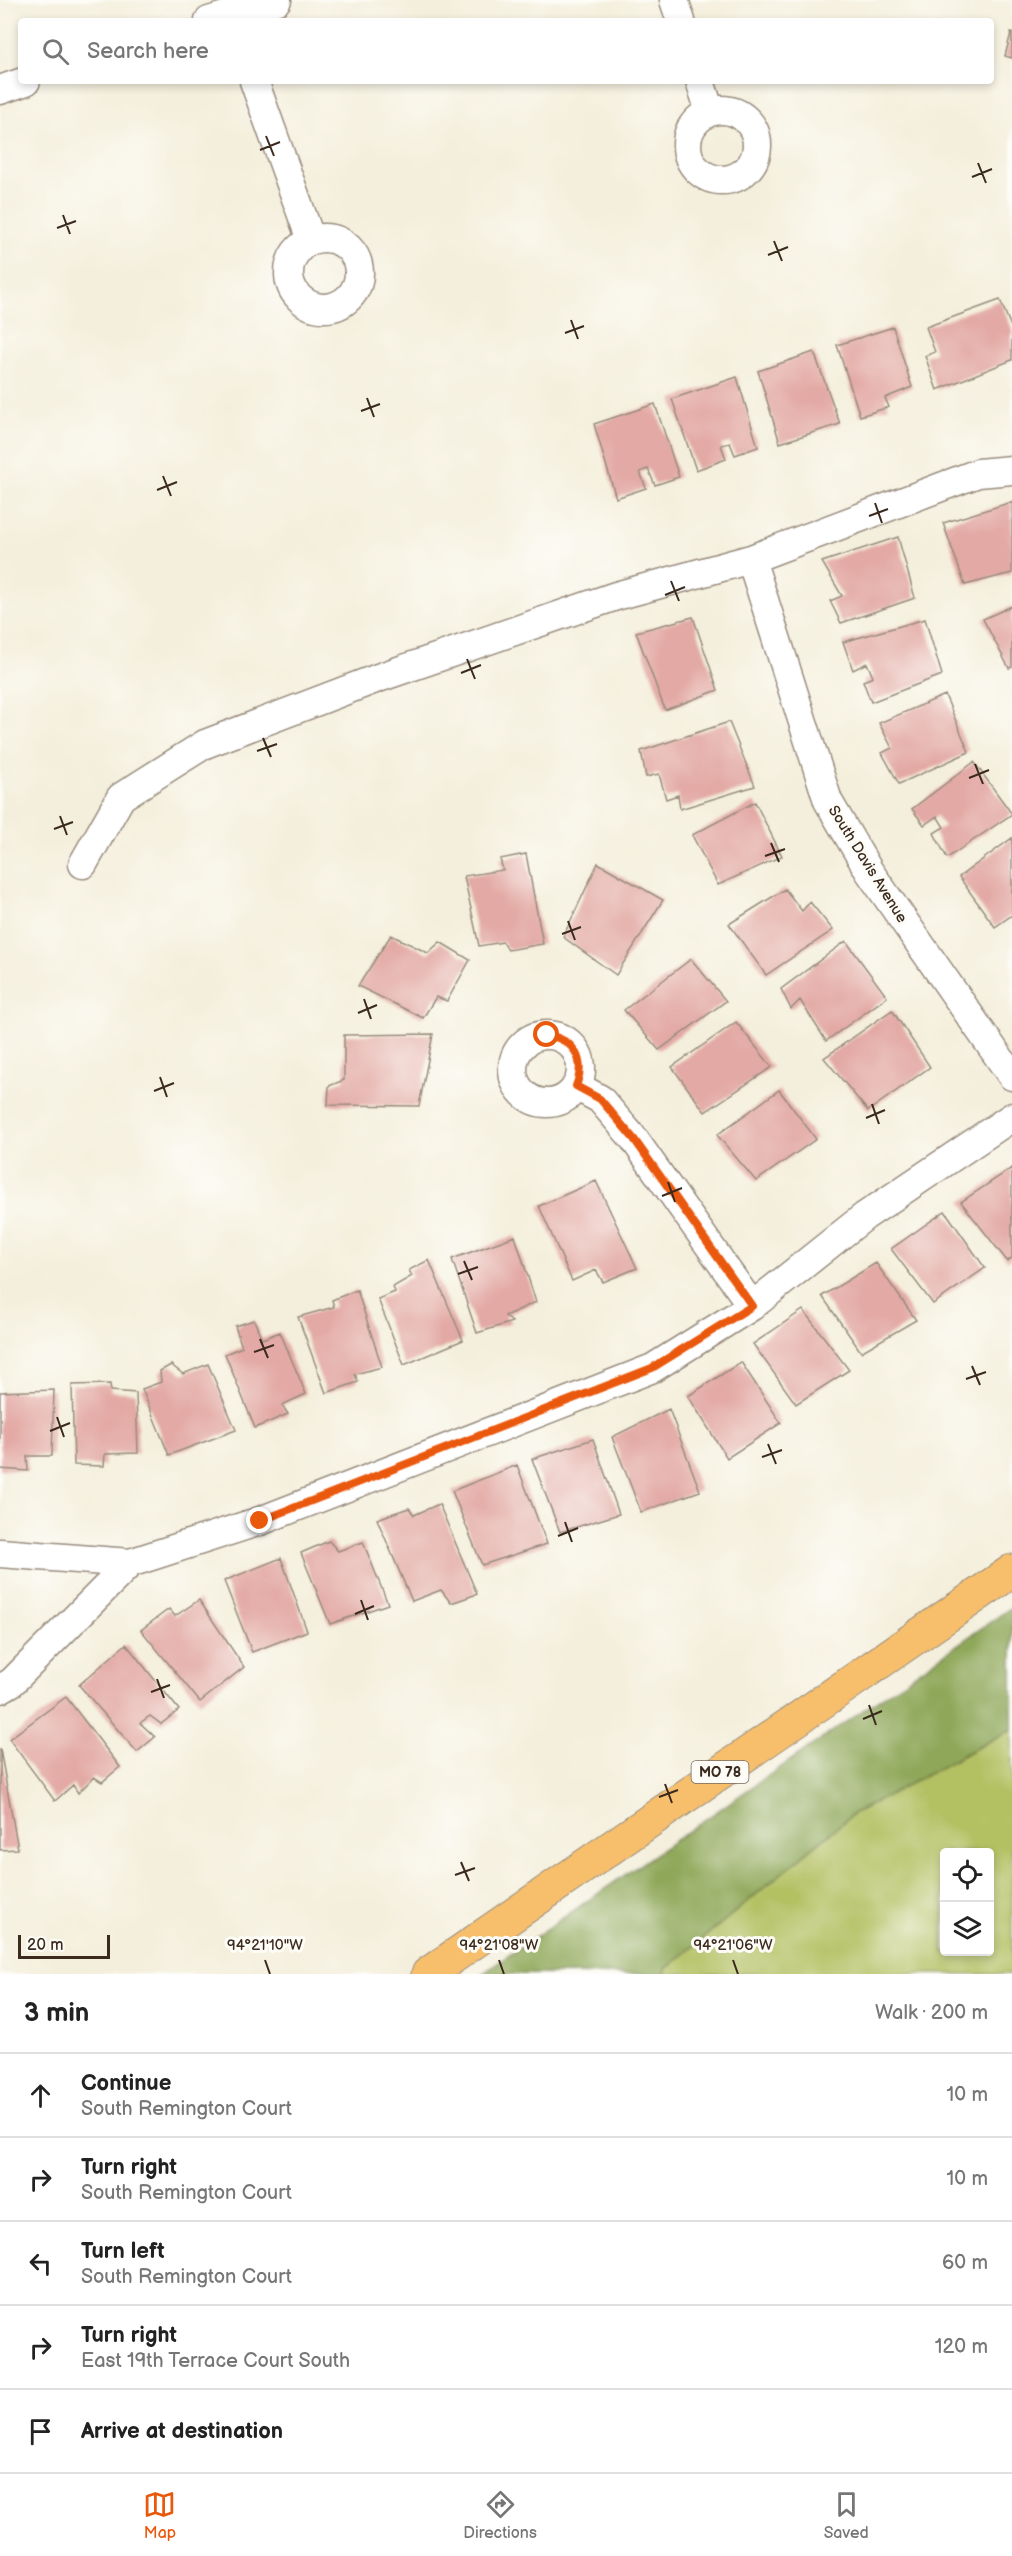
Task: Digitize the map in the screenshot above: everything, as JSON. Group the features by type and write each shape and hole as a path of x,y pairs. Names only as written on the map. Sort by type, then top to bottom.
{"main road":[{"name":"MO 78","path":"428,1974 1012,1571"}],"street":[{"path":"225,14 277,0"},
{"path":"675,0 680,18"},
{"path":"0,90 18,84"},
{"path":"255,84 311,240"},
{"path":"701,84 710,112"},
{"path":"83,864 121,797 205,744 378,678 616,596 751,559 978,473 1012,470"},
{"name":"South Davis Avenue","path":"751,559 828,801 869,871 1012,1076"},
{"path":"576,1086 600,1099 634,1139 752,1306"},
{"path":"0,1553 130,1563 260,1521 652,1368 752,1306 865,1216 1012,1117"},
{"path":"0,1689 12,1682 130,1563"}],"green space":[{"path":"1012,1607 1012,1729 853,1814 666,1969 665,1974 482,1974"},
{"path":"1012,1729 1012,1974 665,1974 666,1969 853,1814"}],"building":[{"path":"1012,33 1012,58 1005,56"},
{"path":"1000,300 1012,329 1012,360 937,390 925,356 935,352 926,327"},
{"path":"893,327 912,387 885,398 889,407 860,416 837,345"},
{"path":"814,352 840,424 780,443 758,371"},
{"path":"737,377 758,447 735,455 730,443 721,445 726,459 696,470 672,399"},
{"path":"655,404 679,477 655,485 648,469 640,472 646,488 616,498 594,424"},
{"path":"1012,502 1012,573 965,585 943,523"},
{"path":"898,537 915,598 841,623 830,601 842,596 822,562"},
{"path":"1012,606 1012,667 1009,668 983,619"},
{"path":"693,617 718,690 665,710 636,632"},
{"path":"925,619 942,675 871,702 863,681 873,677 867,663 853,670 843,642"},
{"path":"945,695 969,752 899,784 882,753 892,748 879,723"},
{"path":"729,722 755,786 680,809 678,795 666,799 659,774 646,777 641,751"},
{"path":"974,762 1012,814 947,858 934,833 944,827 937,816 924,825 912,809"},
{"path":"755,802 782,856 718,885 692,835"},
{"path":"1012,838 1012,915 995,927 959,877"},
{"path":"526,854 543,944 508,950 503,942 479,946 464,876 503,870 500,859"},
{"path":"598,863 663,900 616,975 563,937"},
{"path":"785,889 802,911 810,902 833,930 766,975 729,924"},
{"path":"391,935 428,953 440,942 470,960 447,1001 436,997 423,1018 358,986"},
{"path":"846,941 887,997 826,1041 800,1000 791,1009 781,989"},
{"path":"691,959 726,1001 659,1050 624,1010"},
{"path":"892,1010 930,1067 868,1111 824,1058"},
{"path":"736,1022 772,1067 705,1112 672,1067"},
{"path":"433,1034 419,1106 328,1105 329,1086 344,1080 344,1035"},
{"path":"779,1090 816,1139 756,1181 717,1135"},
{"path":"1012,1168 1012,1258 1007,1261 961,1202"},
{"path":"596,1181 637,1268 603,1282 596,1270 572,1281 539,1206"},
{"path":"945,1211 985,1268 933,1304 891,1249"},
{"path":"515,1236 536,1302 505,1316 512,1322 477,1333 452,1259"},
{"path":"429,1260 463,1340 404,1365 378,1299 395,1292 393,1287 412,1276 409,1270"},
{"path":"876,1263 916,1320 861,1352 822,1296"},
{"path":"357,1290 382,1367 355,1374 358,1382 326,1393 298,1317 334,1307 332,1300"},
{"path":"803,1310 849,1370 796,1404 753,1344"},
{"path":"254,1320 262,1339 280,1332 306,1394 282,1405 288,1414 255,1428 225,1354 242,1347 235,1326"},
{"path":"741,1362 781,1423 727,1458 688,1396"},
{"path":"208,1364 236,1430 169,1455 142,1389 161,1382 160,1371 171,1365 183,1374"},
{"path":"110,1384 111,1391 136,1393 138,1453 105,1454 104,1466 74,1465 72,1385"},
{"path":"54,1390 52,1456 27,1456 28,1471 0,1469 0,1392"},
{"path":"669,1409 700,1491 641,1512 612,1437"},
{"path":"593,1439 619,1514 560,1532 532,1459"},
{"path":"517,1465 547,1544 482,1565 452,1491"},
{"path":"439,1504 477,1594 451,1603 441,1590 412,1601 377,1519 409,1508 414,1515"},
{"path":"329,1541 338,1551 363,1542 388,1604 330,1624 301,1553"},
{"path":"281,1558 307,1631 252,1652 224,1581"},
{"path":"199,1600 244,1667 200,1702 141,1630 169,1609 175,1616"},
{"path":"126,1644 179,1710 161,1724 150,1716 140,1723 155,1737 137,1752 79,1685"},
{"path":"66,1697 120,1767 102,1782 94,1777 78,1793 73,1785 55,1801 9,1739"},
{"path":"0,1749 18,1849 0,1850"}],"route":[{"path":"260,1521 652,1368 752,1306 634,1139 600,1099 576,1086 580,1075 577,1052 559,1037 547,1035"}]}
